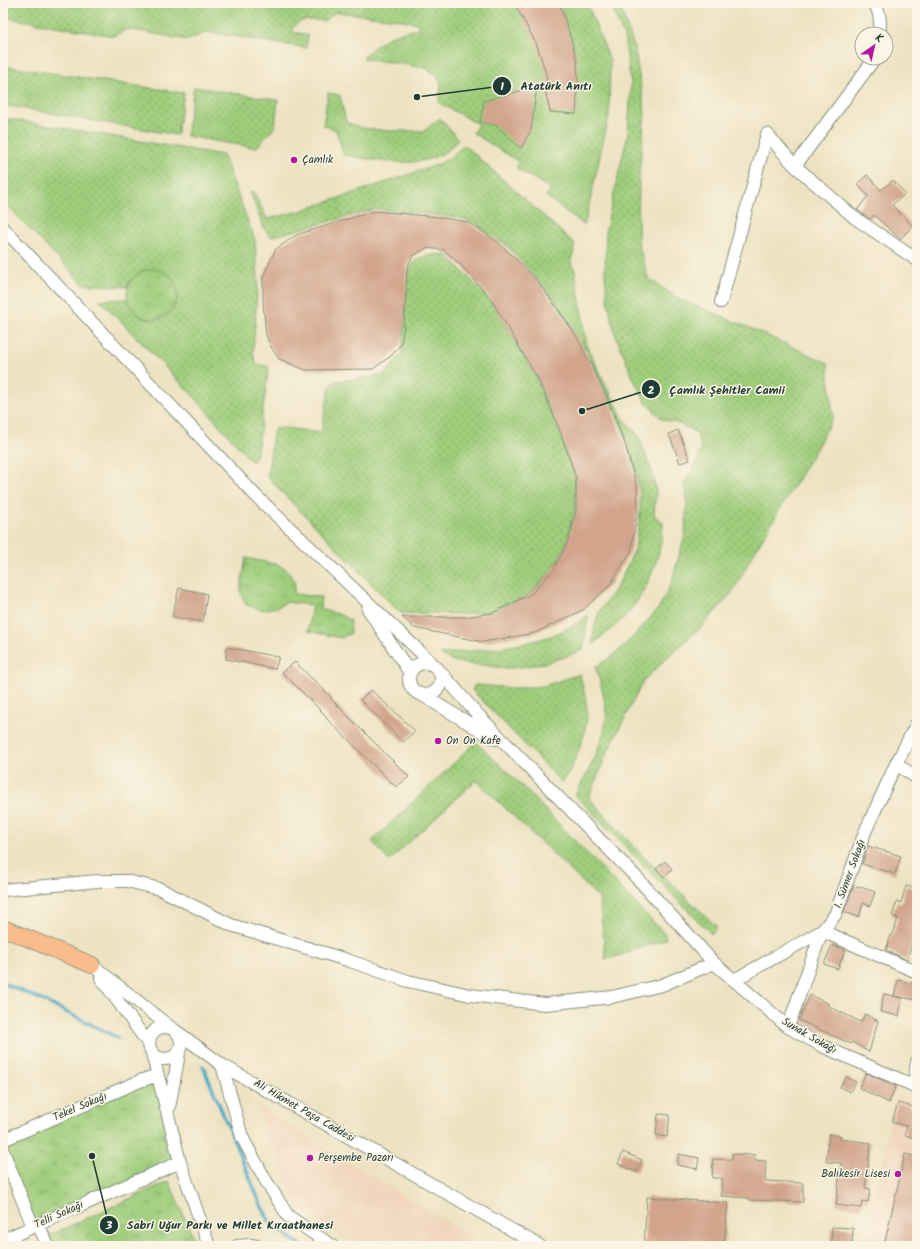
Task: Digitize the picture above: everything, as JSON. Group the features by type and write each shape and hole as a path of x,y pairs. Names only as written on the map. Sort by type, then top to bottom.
{"main road":[{"path":"3,928 92,965"}],"street":[{"path":"874,3 878,8 880,26"},
{"path":"795,166 869,66"},
{"path":"721,302 767,134 795,166 855,218 917,260"},
{"path":"3,228 257,496 437,668 478,715 512,749"},
{"path":"357,592 410,673 410,684 417,692 512,749"},
{"path":"410,673 417,665 422,663 433,664 442,677 439,687 432,694 426,695 417,692"},
{"name":"1. Sümer Sokağı","path":"734,980 822,931 835,915 865,832 896,764 917,723"},
{"name":"Sunak Sokağı","path":"512,749 639,880 714,963 788,1027 822,1046 916,1087"},
{"path":"896,764 917,778"},
{"path":"3,890 98,881 127,881 160,889 230,924 322,952 408,981 470,995 545,1004 612,997 662,984 714,963"},
{"path":"788,1027 822,931 917,972"},
{"path":"92,965 156,1057 166,1060 176,1055 181,1045"},
{"name":"Ali Hikmet Paşa Caddesi","path":"92,965 222,1065 540,1246"},
{"path":"168,1112 181,1040 174,1029 166,1026 156,1029 151,1033 150,1048 180,1162 209,1246"},
{"path":"916,1087 917,1062"},
{"path":"222,1065 242,1137 266,1181 288,1216 332,1246"},
{"name":"Tekel Sokağı","path":"3,1140 140,1081 158,1075"},
{"path":"3,1151 35,1226 48,1246"},
{"name":"Telli Sokağı","path":"3,1240 180,1162"},
{"path":"237,1246 257,1246"}],"shaded area":[{"name":"Balıkesir Lisesi","path":"895,1095 917,1102 917,1246 866,1246"},
{"name":"Perşembe Pazarı","path":"256,1105 486,1246 357,1246 299,1211"}],"green space":[{"path":"3,3 587,3 610,61 609,115 584,225 546,196 551,189 516,168 519,163 513,158 473,133 478,124 439,103 441,83 436,75 426,68 363,58 374,47 386,39 393,35 415,30 420,24 398,19 335,12 324,21 305,20 294,27 292,32 308,35 306,48 207,32 188,40 128,29 113,36 3,17"},
{"path":"610,3 619,3 635,50 645,112 639,176 638,242 648,278 679,299 755,330 828,363 833,417 816,449 752,556 734,590 701,628 644,680 607,753 589,798 645,858 717,927 711,934 575,795 598,750 606,721 605,701 595,667 613,656 634,636 659,608 671,584 685,535 687,499 684,483 696,464 701,449 697,433 680,424 662,419 646,403 634,380 615,334 608,302 605,275 606,228 628,133 631,84 624,36"},
{"path":"5,66 184,93 177,135 3,105 3,67"},
{"path":"194,87 278,100 275,127 256,148 186,136"},
{"path":"328,93 340,95 346,122 362,128 390,131 424,131 440,118 458,139 448,150 437,156 411,162 383,161 344,155 336,130 323,125"},
{"path":"3,118 223,155 255,240 258,279 253,353 256,364 269,367 257,452 252,462 195,398 100,300 127,299 131,305 146,319 157,320 167,315 171,311 178,296 130,280 127,287 83,284 3,201"},
{"path":"464,145 575,244 571,264 575,270 587,346 623,418 638,435 652,472 656,491 654,515 663,523 661,544 655,565 641,595 631,609 616,625 593,644 594,629 599,612 619,583 635,549 640,513 640,492 628,444 617,416 587,352 571,325 546,289 505,244 469,220 454,217 376,209 271,237 264,229 250,192 253,191 267,219 300,211 437,165 448,159"},
{"path":"446,254 490,300 537,379 558,429 575,478 575,510 566,544 553,569 530,594 492,612 465,614 400,613 267,477 274,429 286,428 321,433 330,386 335,381 361,379 386,374 402,353 409,270 417,259 432,255"},
{"path":"157,269 162,270 170,276 176,284 176,304 170,312 162,318 147,319 142,318 134,312 128,304 127,289 128,284 134,276 142,270"},
{"path":"246,558 275,564 286,569 295,581 294,594 321,597 320,609 341,615 350,621 351,633 341,638 308,631 312,605 286,602 278,607 263,610 246,605 240,591"},
{"path":"588,616 583,650 546,662 527,666 501,668 459,662 440,654 505,647 538,640 567,629"},
{"path":"580,674 586,700 587,717 580,747 572,766 562,783 472,690 475,685 513,688 543,686"},
{"path":"476,742 524,788 665,934 666,939 606,960 599,898 476,780 389,861 372,841"},
{"path":"159,1078 180,1162 33,1227 3,1140"},
{"path":"169,1181 197,1246 53,1246 48,1236"}],"building":[{"path":"514,3 558,3 562,10 577,61 578,81 576,114 550,112 544,84 547,83 546,74 537,45"},
{"path":"537,86 531,130 521,148 495,125 480,122 484,101"},
{"path":"867,175 881,190 893,180 905,194 892,205 913,226 900,239 874,215 870,219 857,210 868,196 857,184"},
{"path":"374,211 438,217 467,222 497,241 538,282 558,309 577,337 606,394 625,444 637,486 638,506 631,551 610,585 583,610 535,633 483,642 414,628 402,617 465,617 492,613 531,594 554,569 567,544 576,511 576,478 559,428 538,379 491,299 463,267 444,250 426,248 412,257 407,268 404,326 401,344 392,355 373,369 306,370 279,359 271,347 266,335 263,302 263,277 275,250 296,235"},
{"path":"678,430 690,460 680,463 669,434"},
{"path":"179,588 207,594 203,622 172,617"},
{"path":"226,647 279,657 275,669 226,659"},
{"path":"295,662 409,777 396,787 326,718 327,717 282,672"},
{"path":"371,690 415,731 403,742 360,700"},
{"path":"868,846 901,856 895,874 862,864"},
{"path":"665,861 672,869 664,877 656,869"},
{"path":"854,885 875,892 870,906 863,903 859,917 844,912"},
{"path":"906,886 917,889 917,927 907,960 886,950 891,935 893,935 898,918 892,916 897,901 901,903"},
{"path":"832,945 845,950 838,969 824,964"},
{"path":"898,980 917,984 916,1000 894,996"},
{"path":"884,994 902,998 899,1016 880,1012"},
{"path":"810,995 829,1004 828,1006 861,1022 865,1014 878,1021 869,1052 852,1042 851,1044 799,1020"},
{"path":"866,1073 896,1086 889,1103 859,1088"},
{"path":"846,1077 856,1082 850,1092 840,1087"},
{"path":"898,1103 917,1108 917,1139 905,1135 907,1126 892,1122"},
{"path":"658,1114 670,1115 667,1137 656,1135"},
{"path":"829,1134 841,1136 840,1139 871,1143 865,1188 870,1189 868,1202 862,1201 861,1208 836,1205 841,1163 826,1162"},
{"path":"623,1152 642,1160 637,1172 618,1164"},
{"path":"679,1154 699,1158 697,1169 677,1165"},
{"path":"732,1154 755,1155 754,1160 766,1161 765,1181 803,1183 803,1202 749,1200 749,1198 721,1196 722,1178 712,1178 713,1159 732,1160"},
{"path":"905,1154 917,1157 917,1246 884,1246"},
{"path":"647,1197 728,1203 724,1246 644,1246"},
{"path":"832,1227 853,1228 852,1246 831,1246"}],"waterway":[{"path":"3,983 42,1000 118,1038"},
{"path":"203,1066 261,1205 271,1224 302,1246"}],"place":[{"name":"Atatürk Anıtı","path":"417,97"},
{"name":"Çamlık","path":"294,160"},
{"name":"Çamlık Şehitler Camii","path":"582,411"},
{"name":"On On Kafe","path":"438,741"},
{"name":"Sabri Uğur Parkı ve Millet Kıraathanesi","path":"92,1156"},
{"name":"Perşembe Pazarı","path":"310,1158"},
{"name":"Balıkesir Lisesi","path":"898,1174"}]}
